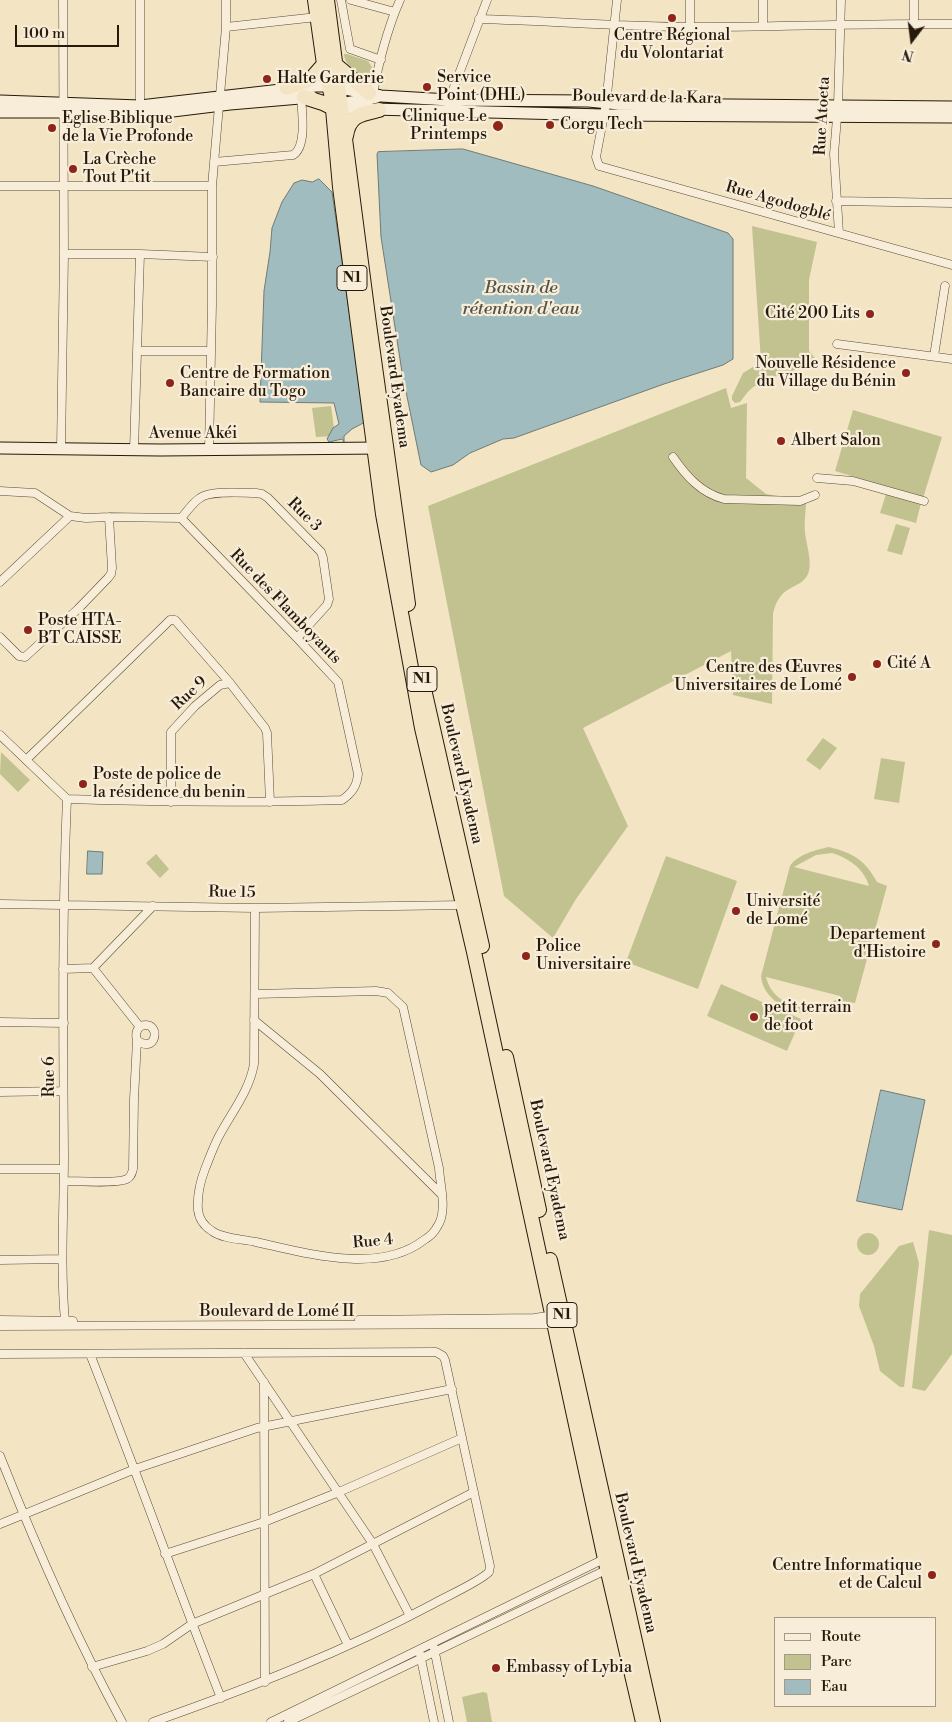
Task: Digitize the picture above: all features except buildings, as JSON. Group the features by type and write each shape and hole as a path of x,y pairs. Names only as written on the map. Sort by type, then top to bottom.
{"highway":[{"name":"N1","path":"315,0 317,17 330,64"},
{"name":"Boulevard Eyadema","path":"327,0 330,64 346,139 380,448 429,714 558,1319"},
{"path":"336,99 323,103 297,92 311,78 330,64 375,98 354,118 348,128 346,139"},
{"name":"N1","path":"336,99 340,187 380,448"},
{"name":"N1","path":"558,1319 611,1562"},
{"name":"Boulevard Eyadema","path":"611,1562 642,1722"},
{"name":"Boulevard Eyadema","path":"611,1562 653,1722"}],"main road":[{"path":"0,101 63,107 140,110 297,92 336,99"},
{"path":"219,101 297,92"},
{"name":"Boulevard de la Kara","path":"336,99 375,98"},
{"name":"Boulevard de la Kara","path":"336,99 375,98 448,106 588,101 605,108 837,111 952,117"},
{"path":"0,112 63,107"},
{"name":"Boulevard de la Kara","path":"837,111 952,107"},
{"name":"Avenue Akéi","path":"0,448 208,450 380,448"}],"street":[{"path":"61,449 64,254 63,0"},
{"path":"140,0 140,110"},
{"path":"208,450 213,257 212,186 226,27 226,0"},
{"path":"341,0 349,48 354,52 381,60"},
{"path":"351,0 395,12"},
{"path":"375,98 381,60 400,0"},
{"path":"448,106 486,0"},
{"path":"605,108 617,0"},
{"path":"690,0 690,27"},
{"path":"763,0 763,26"},
{"name":"Rue Atoeta","path":"839,233 834,154 841,0"},
{"path":"914,0 914,24"},
{"path":"226,27 317,17"},
{"path":"479,19 552,21 614,26 690,27 952,24"},
{"path":"214,162 293,155 298,152 301,146 302,130 297,92"},
{"name":"Rue Agodogblé","path":"605,108 596,157 598,164 602,168 952,264"},
{"path":"0,186 212,186"},
{"path":"836,201 952,203"},
{"path":"64,254 140,254 213,257"},
{"path":"134,450 140,254"},
{"path":"934,356 945,286"},
{"path":"838,344 952,359"},
{"path":"137,351 211,351"},
{"path":"673,457 694,483 713,496 800,501 815,495"},
{"path":"817,478 853,481 924,501"},
{"path":"0,491 35,493 70,516 86,518 181,518"},
{"name":"Rue 3","path":"181,518 195,502 208,494 262,494 317,547 323,558 329,599 327,605 297,638"},
{"path":"0,582 70,516"},
{"path":"0,637 19,656 25,657 78,609 111,574 109,517"},
{"name":"Rue des Flamboyants","path":"67,799 171,802 342,800 357,783 358,774 338,682 181,518"},
{"path":"26,760 170,620 174,620 178,624 230,684"},
{"name":"Rue 9","path":"171,802 170,732 195,706 220,685 230,684 267,733 270,802"},
{"path":"1,738 67,799"},
{"name":"Rue 6","path":"65,1321 62,1259 64,1181 63,904 67,799"},
{"name":"Rue 15","path":"0,904 255,908 469,906"},
{"path":"63,969 93,968 153,906"},
{"name":"Rue 4","path":"255,908 254,1064 252,1077 217,1139 199,1188 198,1210 201,1221 211,1231 220,1235 275,1247 343,1258 370,1259 385,1257 412,1249 432,1234 441,1220 442,1195 427,1114 403,1007 388,993 376,991 255,994"},
{"path":"93,968 140,1026"},
{"path":"254,1020 320,1074 442,1195"},
{"path":"0,1022 64,1023"},
{"path":"137,1040 142,1044 148,1044 153,1041 155,1036 154,1030 150,1026 140,1026"},
{"path":"64,1181 126,1180 131,1176 133,1169 136,1035 140,1026"},
{"path":"0,1092 63,1091"},
{"path":"0,1169 64,1168"},
{"path":"0,1260 62,1259"},
{"name":"Boulevard de Lomé II","path":"0,1320 325,1321 558,1319"},
{"name":"Boulevard de Lomé II","path":"0,1326 558,1319"},
{"path":"0,1354 436,1352 445,1360 490,1566 489,1572 410,1616 348,1645 265,1682 153,1722"},
{"path":"244,1353 373,1544 410,1616"},
{"path":"90,1354 221,1698"},
{"path":"264,1382 265,1682"},
{"path":"0,1524 135,1468 264,1427 452,1389"},
{"path":"165,1554 264,1522 339,1492 462,1438"},
{"path":"0,1456 23,1515 92,1667 122,1722"},
{"path":"92,1667 147,1651 163,1644 192,1624 314,1574 474,1492"},
{"path":"285,1720 433,1643 611,1562"},
{"path":"271,1722 285,1720 435,1653 611,1562"},
{"path":"314,1574 348,1645"},
{"path":"433,1643 449,1722"},
{"path":"419,1650 434,1722"}],"green space":[{"path":"344,54 368,61 372,67 368,79 356,72 346,62"},
{"path":"752,226 817,242 809,280 809,351 820,364 819,368 794,370 766,380 752,388 740,402 735,403 732,400 732,396 743,373 761,362"},
{"path":"726,388 731,408 747,403 746,478 766,494 806,501 805,528 810,559 809,570 800,583 780,597 773,614 772,704 733,695 731,651 583,728 628,826 576,899 553,938 504,896 428,506"},
{"path":"331,406 335,436 316,437 312,408"},
{"path":"853,410 942,437 923,498 835,471"},
{"path":"886,494 921,503 916,523 880,513"},
{"path":"896,524 910,528 902,555 887,551"},
{"path":"823,738 837,748 820,770 806,760"},
{"path":"1,752 30,780 18,792 0,774"},
{"path":"881,758 905,762 899,803 874,799"},
{"path":"829,847 858,858 868,868 877,882 887,886 855,1003 841,1001 821,1012 812,1014 802,1013 792,1011 775,1001 768,994 761,976 790,866 802,856","holes":["832,853 855,865 863,874 869,886 794,867 816,855","766,977 840,996 840,997 819,1007 797,1006 787,1003 778,996 770,988"]},
{"path":"156,854 169,869 160,878 146,863"},
{"path":"666,856 737,881 698,989 626,962"},
{"name":"petit terrain de foot","path":"721,984 801,1019 787,1051 707,1016"},
{"path":"929,1230 952,1235 952,1354 925,1391 912,1388"},
{"path":"868,1233 876,1236 879,1244 876,1252 868,1255 860,1252 857,1244 860,1236"},
{"path":"913,1242 919,1263 904,1387 900,1387 880,1371 874,1346 859,1306 860,1294 899,1246"},
{"path":"483,1692 487,1693 492,1722 467,1722 462,1697"}],"water":[{"name":"Bassin de rétention d'eau","path":"463,149 593,186 728,233 733,239 733,359 723,365 664,384 514,438 503,439 470,453 453,465 431,472 421,465 402,372 381,237 377,154 378,152"},
{"path":"319,179 332,192 365,422 344,436 344,442 342,439 329,442 327,439 333,428 339,424 334,403 260,402 264,291 272,228 282,202 294,183 302,180 312,182"},
{"path":"88,851 103,852 102,874 87,874"},
{"path":"881,1090 925,1100 902,1210 857,1201"}],"place":[{"name":"Centre Régional du Volontariat","path":"672,18"},
{"name":"Halte Garderie","path":"267,79"},
{"name":"Service Point (DHL)","path":"427,87"},
{"name":"Corgu Tech","path":"550,125"},
{"name":"Clinique Le Printemps","path":"498,126"},
{"name":"Eglise Biblique de la Vie Profonde","path":"52,128"},
{"name":"La Crèche Tout P'tit","path":"73,169"},
{"name":"Cité 200 Lits","path":"870,314"},
{"name":"Nouvelle Résidence du Village du Bénin","path":"906,373"},
{"name":"Centre de Formation Bancaire du Togo","path":"170,383"},
{"name":"Albert Salon","path":"781,441"},
{"name":"Poste HTA- BT CAISSE","path":"28,630"},
{"name":"Cité A","path":"877,664"},
{"name":"Centre des Œuvres Universitaires de Lomé","path":"852,677"},
{"name":"Poste de police de la résidence du benin","path":"83,784"},
{"name":"Université de Lomé","path":"736,911"},
{"name":"Departement d'Histoire","path":"936,944"},
{"name":"Police Universitaire","path":"526,956"},
{"name":"petit terrain de foot","path":"754,1017"},
{"name":"Centre Informatique et de Calcul","path":"932,1575"},
{"name":"Embassy of Lybia","path":"496,1668"}]}
